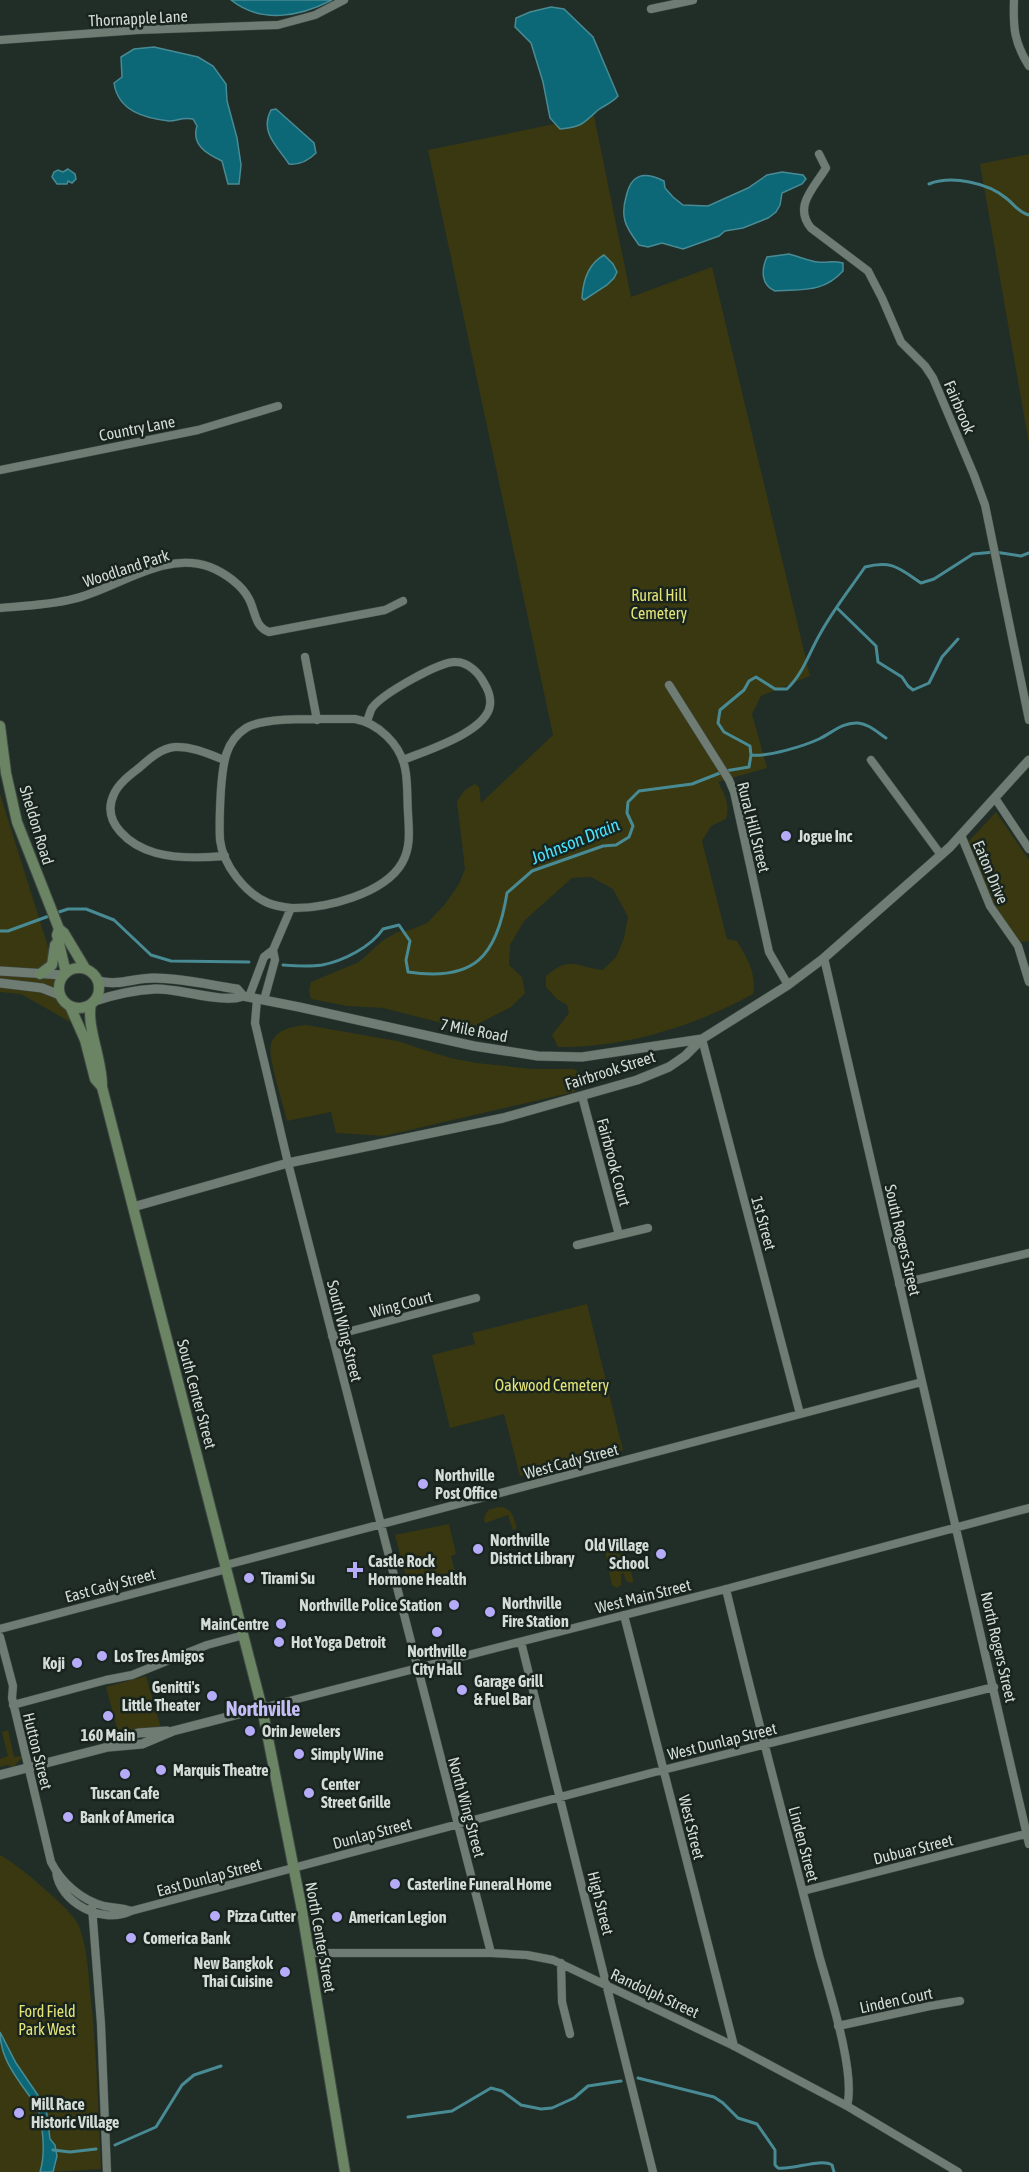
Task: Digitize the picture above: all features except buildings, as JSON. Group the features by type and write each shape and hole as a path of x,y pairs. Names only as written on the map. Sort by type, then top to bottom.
{"main road":[{"name":"Sheldon Road","path":"0,726 6,772 17,822 58,930 64,974"},
{"name":"Sheldon Road","path":"58,930 64,933 85,969"},
{"path":"40,974 52,965 58,930"},
{"path":"77,968 85,969 92,972 98,981 99,991 93,1003 81,1008 70,1006 60,995 59,984 64,974 77,968"},
{"name":"South Center Street","path":"93,1003 92,1027 103,1075 102,1087 262,1708"},
{"name":"South Center Street","path":"70,1006 85,1040 95,1078 102,1087"},
{"name":"North Center Street","path":"262,1708 294,1868 345,2172"}],"street":[{"name":"Thornapple Lane","path":"0,40 138,30 278,25 315,15 344,0"},
{"path":"651,9 693,0"},
{"path":"1014,0 1016,43 1029,66"},
{"name":"Fairbrook","path":"819,154 826,168 805,201 803,211 805,219 812,228 868,271 902,342 930,371 985,505 1029,720"},
{"name":"Country Lane","path":"0,470 198,430 278,406"},
{"name":"Woodland Park","path":"0,608 73,599 150,570 181,564 208,567 232,580 248,597 258,626 269,632 385,610 403,601"},
{"path":"305,657 317,720"},
{"path":"367,721 372,708 383,698 404,684 442,665 463,663 479,674 490,697 490,707 482,719 466,733 403,760"},
{"name":"Rural Hill Street","path":"669,685 729,780 734,792 769,952 788,985"},
{"path":"356,719 367,721 383,731 403,760 409,841 406,854 398,869 383,883 349,899 315,907 291,908 270,904 252,894 236,876 225,856 220,840 224,760 234,739 253,724 268,721 356,719"},
{"path":"224,760 195,750 177,747 163,750 121,783 113,795 110,808 112,820 117,829 147,851 182,857 225,856"},
{"path":"871,760 941,855"},
{"name":"Fairbrook Street","path":"133,1206 288,1163 503,1118 653,1074 680,1060 702,1039 788,985 824,958 941,855 1029,760"},
{"path":"995,798 1029,849"},
{"name":"Eaton Drive","path":"961,835 990,906 1026,961 1029,982"},
{"path":"253,998 264,957 273,950 291,908"},
{"path":"253,998 275,960 273,950"},
{"name":"South Rogers Street","path":"824,958 957,1527"},
{"path":"0,971 64,974"},
{"name":"7 Mile Road","path":"98,981 122,983 165,978 237,989 253,998"},
{"path":"0,983 42,988 60,995"},
{"name":"7 Mile Road","path":"93,1003 155,989 186,991 234,999 253,998 474,1046 538,1056 582,1057 702,1039"},
{"name":"South Wing Street","path":"253,998 255,1023 288,1163 416,1668"},
{"name":"1st Street","path":"702,1039 800,1414"},
{"name":"Fairbrook Court","path":"582,1096 619,1234"},
{"path":"577,1245 648,1228"},
{"path":"899,1284 1029,1253"},
{"name":"Wing Court","path":"332,1336 476,1298"},
{"name":"West Cady Street","path":"226,1567 922,1382"},
{"name":"West Main Street","path":"262,1708 726,1589 1029,1508"},
{"name":"North Rogers Street","path":"957,1527 1029,1844"},
{"name":"East Cady Street","path":"0,1629 226,1567"},
{"name":"Linden Street","path":"726,1589 838,2026 850,2085 847,2106"},
{"name":"West Street","path":"624,1615 734,2046"},
{"path":"13,1705 132,1675 202,1647 244,1635"},
{"name":"Hutton Street","path":"0,1636 13,1686 13,1705 57,1881 62,1890 74,1901 92,1907"},
{"name":"High Street","path":"521,1642 653,2172"},
{"name":"North Wing Street","path":"416,1668 490,1953"},
{"name":"West Dunlap Street","path":"457,1824 994,1687"},
{"path":"0,1775 108,1747 138,1733 173,1731 262,1708"},
{"name":"Dunlap Street","path":"294,1868 457,1824"},
{"name":"Dubuar Street","path":"803,1891 1028,1834"},
{"name":"East Dunlap Street","path":"92,1907 111,1916 123,1915 294,1868"},
{"path":"92,1907 101,2024 107,2172"},
{"name":"Randolph Street","path":"309,1953 490,1953 536,1956 561,1964 734,2046 847,2106 957,2172"},
{"path":"561,1964 562,2002 570,2034"},
{"name":"Linden Court","path":"838,2026 960,2001"}],"green space":[{"name":"Rural Hill Cemetery","path":"594,116 631,297 712,267 810,676 761,696 752,714 767,768 718,782 727,804 726,819 711,826 702,841 727,939 737,941 748,960 754,980 753,994 707,1016 659,1033 609,1044 558,1047 552,1035 569,1013 567,1005 558,1000 546,987 546,976 568,964 603,970 616,957 624,938 628,917 613,889 591,877 572,878 524,921 510,945 509,965 522,977 525,993 511,1007 474,1026 450,1025 383,1008 347,1006 311,999 309,990 311,982 359,962 382,941 397,932 410,930 427,923 445,904 459,884 465,869 457,801 465,790 475,784 479,787 481,803 553,735 428,150"},
{"path":"1029,154 1029,444 980,164"},
{"path":"0,794 72,1023 21,994 0,992"},
{"path":"996,812 1029,860 1029,941 1020,942 995,910 968,842"},
{"path":"306,1025 397,1041 450,1058 477,1063 532,1069 573,1069 582,1079 574,1092 384,1136 336,1133 331,1112 287,1121 274,1070 271,1044 280,1032"},
{"name":"Oakwood Cemetery","path":"587,1304 623,1450 520,1476 504,1414 450,1428 432,1355 475,1344 472,1333"},
{"path":"498,1507 509,1511 517,1529 513,1530 508,1515 485,1523 484,1518 488,1510"},
{"path":"449,1524 456,1554 451,1556 455,1573 408,1584 395,1535"},
{"path":"613,1543 618,1554 620,1555 621,1552 627,1555 633,1580 633,1583 626,1581 624,1574 621,1573 621,1585 617,1588 612,1585 604,1546"},
{"path":"146,1676 161,1728 120,1739 106,1687"},
{"path":"8,1730 14,1757 22,1756 22,1758 13,1767 7,1765 0,1767 0,1759 8,1756 2,1732"},
{"name":"Ford Field Park West","path":"0,1855 55,1898 74,1917 81,1932 87,1957 94,2035 101,2169 53,2172 57,2161 55,2145 50,2139 46,2107 16,2063 0,2032"},
{"name":"Mill Race Historic Village","path":"0,2045 8,2065 38,2108 44,2145 40,2172 0,2172"}],"water":[{"path":"231,0 332,0 307,11 267,15 243,8"},
{"path":"551,7 564,9 593,37 618,96 581,124 560,129 550,118 543,82 531,43 515,27 516,18"},
{"path":"154,47 198,57 213,66 226,84 227,101 237,138 241,165 239,184 228,184 222,161 206,152 198,144 197,126 193,119 169,121 150,118 127,107 116,93 114,83 122,77 121,57 134,49"},
{"path":"276,109 314,143 316,153 310,158 300,163 289,164 275,145 267,125 271,110"},
{"path":"68,169 75,174 76,179 72,183 68,181 67,184 57,184 52,177 54,172 58,170 63,172"},
{"path":"782,172 803,175 806,179 802,184 782,193 776,212 768,218 743,228 725,231 719,236 683,249 662,243 648,247 639,245 624,218 628,189 631,183 639,177 650,176 664,181 665,188 683,205 708,206 748,188 767,175"},
{"path":"789,254 815,262 843,263 843,271 828,283 820,286 804,290 775,291 765,281 763,272 765,262 767,257"},
{"path":"604,255 617,272 607,285 584,300 582,298 587,273"},
{"path":"0,2032 16,2063 46,2107 50,2139 55,2145 57,2156 53,2172 40,2172 43,2140 38,2108 8,2063"}],"waterway":[{"path":"929,184 948,180 969,182 990,188 1029,215"},
{"name":"Johnson Drain","path":"283,965 317,966 339,960 364,947 383,929 399,925 410,941 406,960 408,972 450,973 466,968 479,960 489,948 503,915 507,893 532,871 603,846 616,845 629,837 633,826 627,813 628,802 639,791 692,784 725,771 749,767 750,746 724,732 718,723 720,710 756,677 775,689 787,689 802,670 830,616 865,567 889,565 907,573 921,583 934,579 973,554 995,552 1021,556 1029,553"},
{"path":"837,608 876,646 878,662 902,677 913,690 929,683 942,657 958,639"},
{"path":"751,755 776,753 795,748 852,723 866,725 886,738"},
{"name":"Johnson Drain","path":"56,913 68,909 86,909 114,920 151,955 171,961 249,962"},
{"name":"Johnson Drain","path":"0,931 8,931 49,916"},
{"path":"115,2145 156,2127 182,2085 194,2075 221,2066"},
{"path":"638,2078 714,2097 738,2118 757,2124 775,2150 775,2165 778,2168 827,2163 832,2165 834,2172"},
{"path":"408,2117 452,2111 491,2088 502,2091 521,2105 541,2109 552,2108 574,2098 588,2086 621,2081"},
{"path":"53,2150 70,2152 96,2149"}],"place":[{"name":"Jogue Inc","path":"786,836"},
{"name":"Northville Post Office","path":"423,1484"},
{"name":"Northville District Library","path":"478,1549"},
{"name":"Old Village School","path":"661,1554"},
{"name":"Castle Rock Hormone Health","path":"355,1570"},
{"name":"Tirami Su","path":"249,1578"},
{"name":"Northville Police Station","path":"454,1605"},
{"name":"Northville Fire Station","path":"490,1612"},
{"name":"MainCentre","path":"281,1624"},
{"name":"Northville City Hall","path":"437,1632"},
{"name":"Hot Yoga Detroit","path":"279,1642"},
{"name":"Los Tres Amigos","path":"102,1656"},
{"name":"Koji","path":"77,1663"},
{"name":"Garage Grill & Fuel Bar","path":"462,1690"},
{"name":"Genitti's Little Theater","path":"212,1696"},
{"name":"160 Main","path":"108,1716"},
{"name":"Orin Jewelers","path":"250,1731"},
{"name":"Simply Wine","path":"299,1754"},
{"name":"Marquis Theatre","path":"161,1770"},
{"name":"Tuscan Cafe","path":"125,1774"},
{"name":"Center Street Grille","path":"309,1793"},
{"name":"Bank of America","path":"68,1817"},
{"name":"Casterline Funeral Home","path":"395,1884"},
{"name":"Pizza Cutter","path":"215,1916"},
{"name":"American Legion","path":"337,1917"},
{"name":"Comerica Bank","path":"131,1938"},
{"name":"New Bangkok Thai Cuisine","path":"285,1972"},
{"name":"Mill Race Historic Village","path":"19,2113"}],"district":[{"name":"Northville","path":"263,1708"}]}
